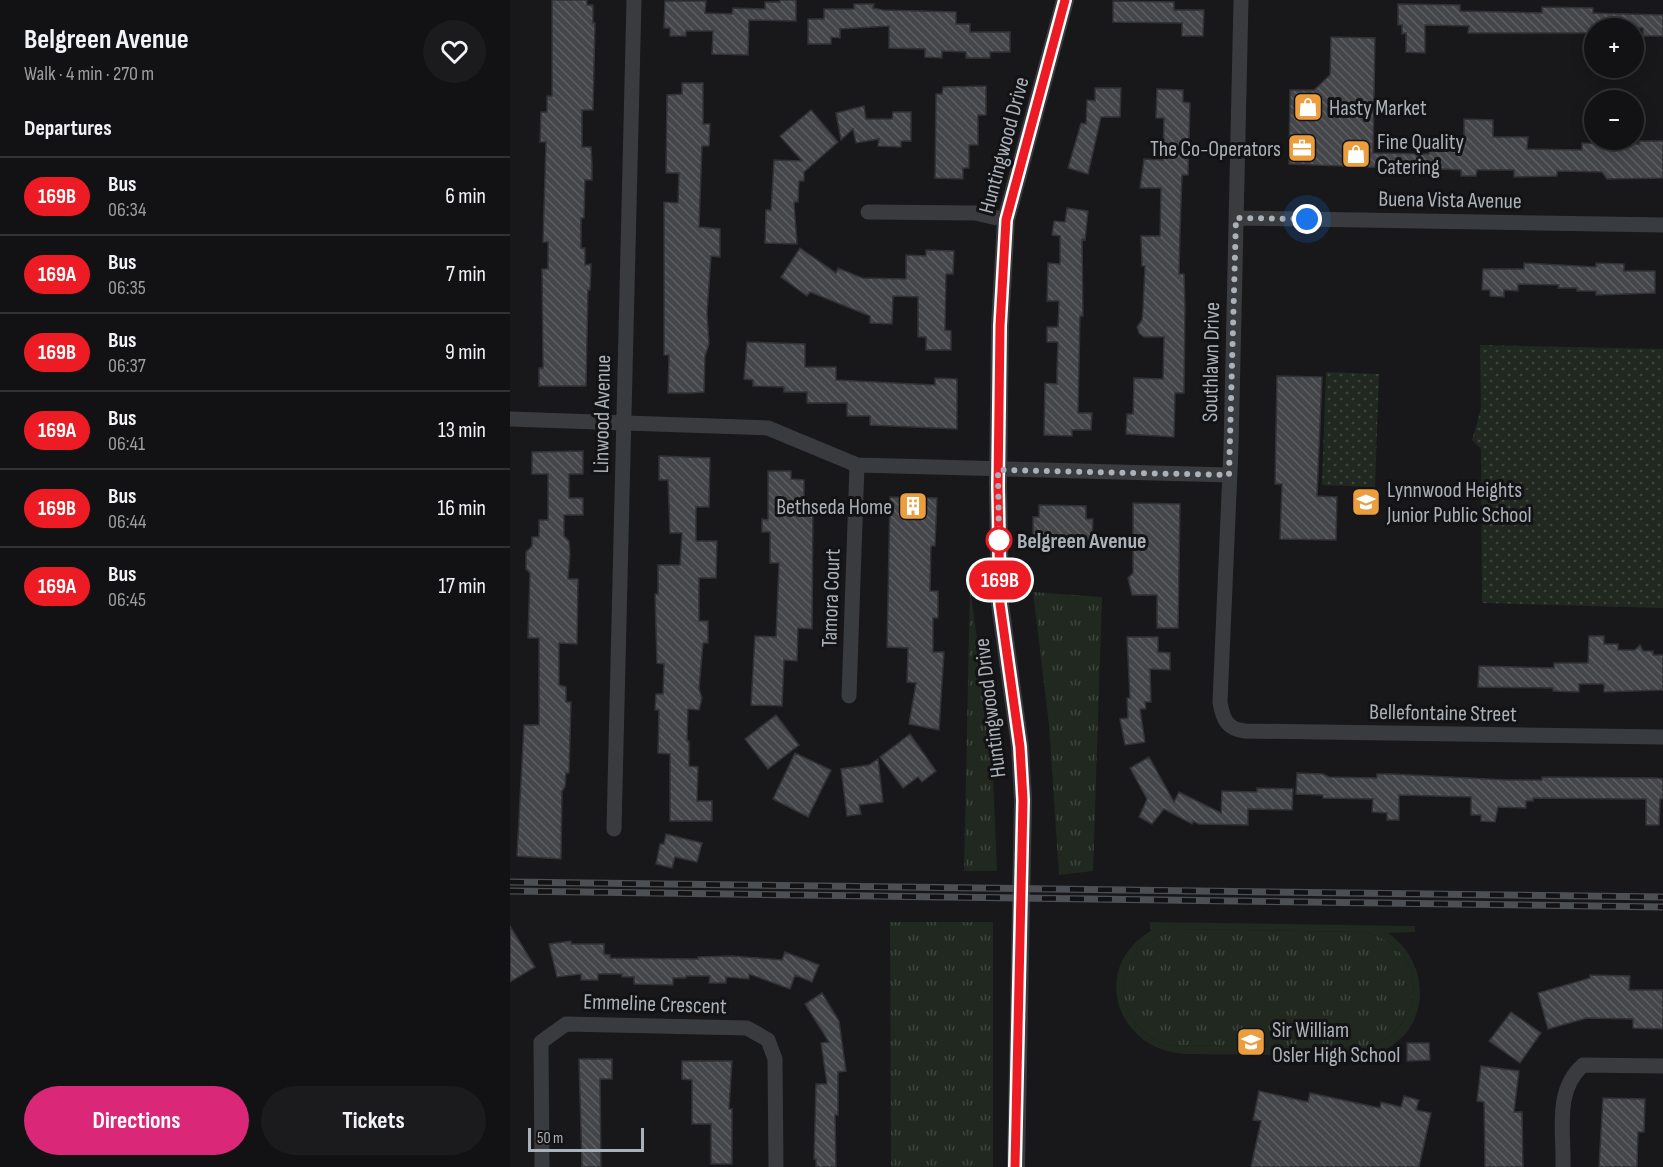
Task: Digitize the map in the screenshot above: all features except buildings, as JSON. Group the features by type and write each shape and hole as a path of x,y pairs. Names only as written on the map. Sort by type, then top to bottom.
{"street":[{"name":"Linwood Avenue","path":"614,828 622,422 631,213 634,0"},
{"name":"Huntingwood Drive","path":"1016,1167 1023,800 1020,747 1000,604 998,470 1000,326 1006,220 1065,0"},
{"name":"Southlawn Drive","path":"1226,723 1220,702 1229,475 1241,0"},
{"path":"868,212 975,213 1006,220"},
{"name":"Buena Vista Avenue","path":"1236,218 1663,225"},
{"path":"510,419 768,428 856,465 1229,475"},
{"name":"Tamora Court","path":"849,696 856,465"},
{"name":"Bellefontaine Street","path":"1226,723 1233,730 1245,732 1663,737"},
{"name":"Emmeline Crescent","path":"542,1167 541,1042 566,1024 747,1028 768,1040 775,1059 776,1167"},
{"path":"1563,1167 1563,1107 1566,1085 1572,1074 1583,1065 1663,1066"}],"green space":[{"path":"1480,345 1663,349 1663,608 1482,603 1481,449 1472,440 1481,409"},
{"path":"1326,372 1379,374 1375,487 1322,485"},
{"path":"970,587 992,752 997,871 964,871"},
{"path":"1033,592 1102,597 1093,871 1059,875 1049,725"},
{"path":"890,922 993,922 993,1167 891,1167"},
{"path":"1150,922 1415,926 1415,932 1388,933 1404,948 1415,966 1420,985 1419,1004 1413,1022 1401,1038 1385,1050 1363,1056 1185,1054 1161,1049 1141,1038 1127,1022 1119,1004 1116,984 1121,964 1132,946 1152,930","holes":["1177,929 1362,932 1384,940 1400,952 1410,968 1414,987 1411,1005 1402,1023 1388,1037 1367,1048 1167,1045 1146,1034 1133,1019 1125,1002 1124,984 1129,967 1139,951 1156,938"]},
{"path":"1177,929 1362,932 1384,940 1400,952 1410,968 1414,987 1411,1005 1402,1023 1388,1037 1367,1048 1167,1045 1146,1034 1133,1019 1125,1002 1124,984 1129,967 1139,951 1156,938"}],"railway":[{"path":"510,882 1663,897"},
{"path":"510,891 1663,907"}],"bus line":[{"name":"169B","path":"1015,1167 1023,800 1020,747 1000,604 998,486 1000,326 1006,220 1065,0"}],"place":[{"name":"Hasty Market","path":"1308,107"},
{"name":"The Co-Operators","path":"1302,148"},
{"name":"Fine Quality Catering","path":"1356,154"},
{"name":"Lynnwood Heights Junior Public School","path":"1366,502"},
{"name":"Bethseda Home","path":"913,506"},
{"name":"Belgreen Avenue","path":"999,540"},
{"name":"Sir William Osler High School","path":"1251,1042"}],"route":[{"path":"999,540 998,470 1028,468 1229,475 1236,218 1307,219"}]}
